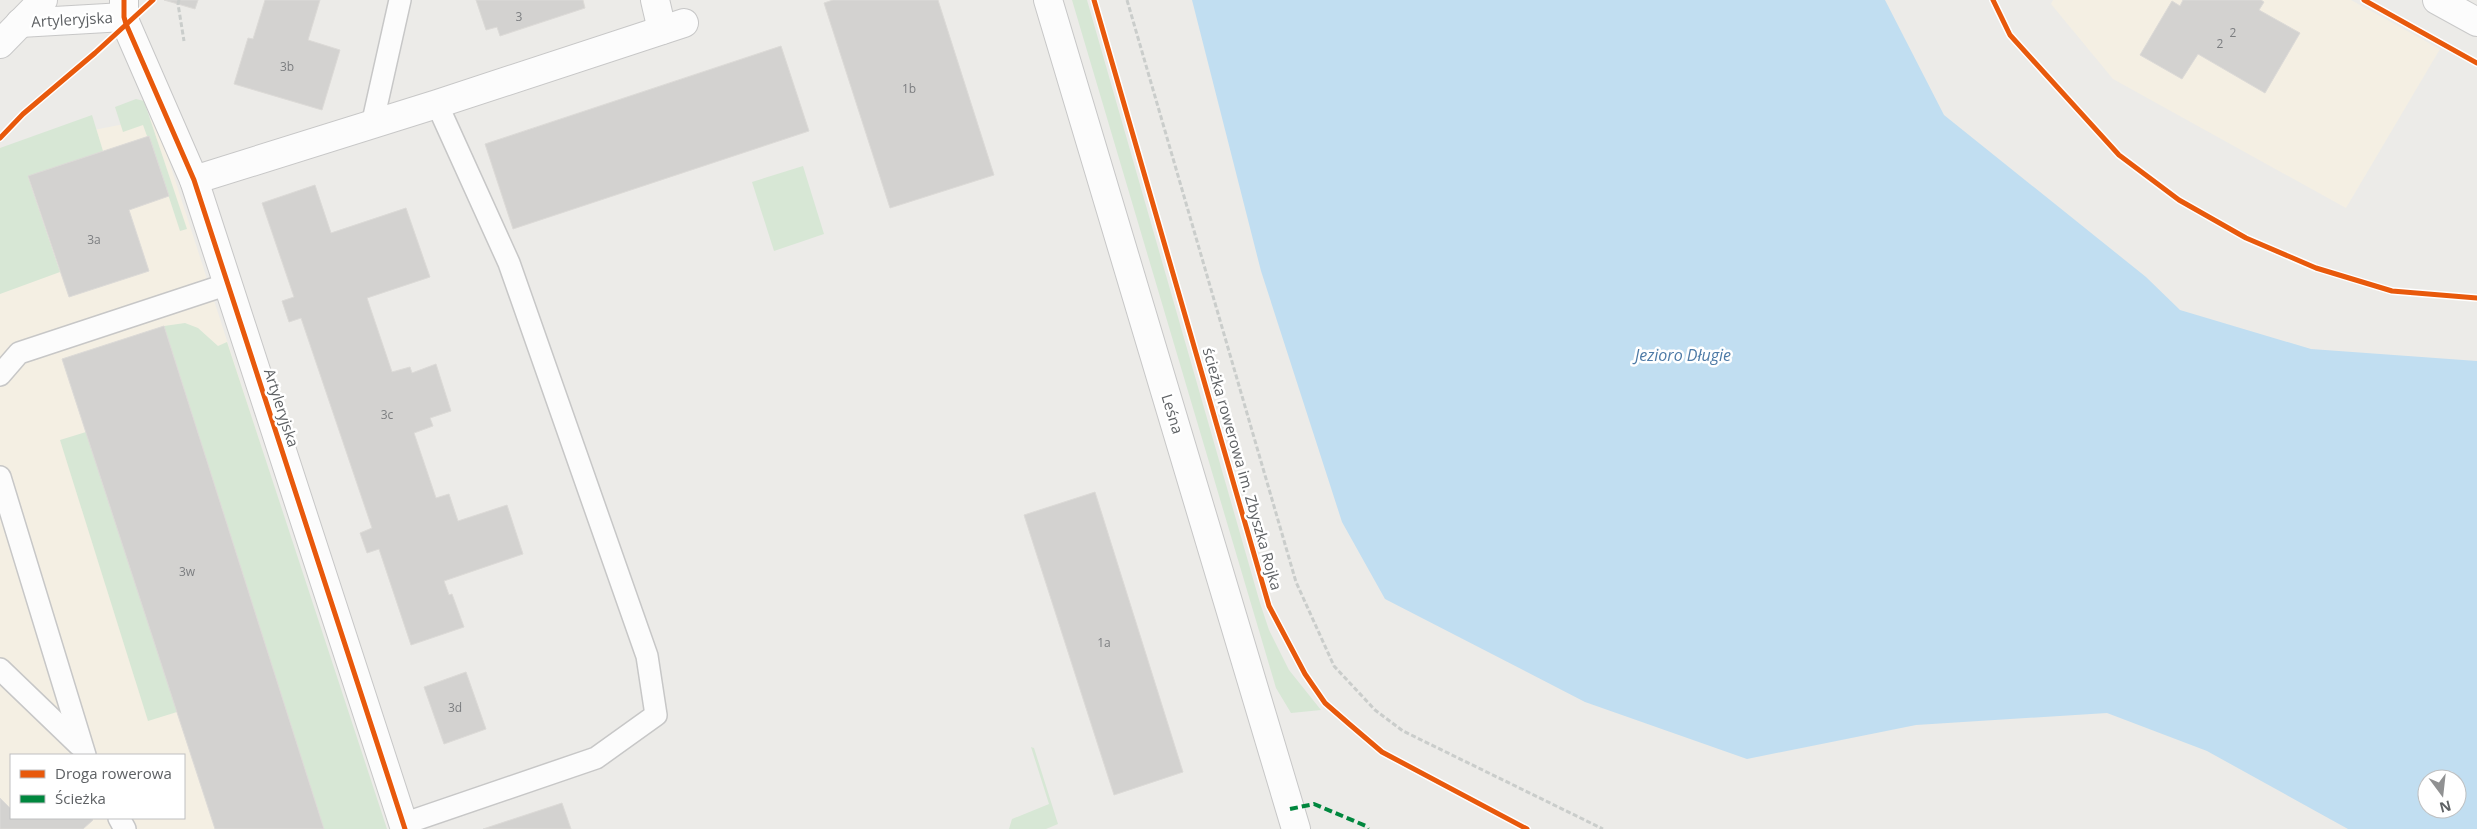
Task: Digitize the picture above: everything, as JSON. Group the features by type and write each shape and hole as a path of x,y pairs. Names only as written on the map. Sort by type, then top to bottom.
{"street":[{"path":"0,44 43,0"},
{"path":"194,180 372,125 673,26 655,0"},
{"name":"Leśna","path":"1048,0 1296,829"},
{"path":"2437,0 2477,22"},
{"name":"Artyleryjska","path":"20,23 124,9 194,180 404,827"}],"lane":[{"path":"372,125 400,0"},
{"path":"404,827 596,758 656,715 648,656 509,263 437,104"},
{"path":"0,375 19,353 228,284"},
{"path":"0,477 83,751"},
{"path":"0,668 83,751"}],"path":[{"path":"179,0 184,41"},
{"path":"1127,0 1296,582 1334,666 1375,710 1402,730 1603,829"}],"shaded area":[{"path":"2053,0 2351,0 2440,49 2346,208 2113,79 2051,4"},
{"path":"155,118 385,829 0,829 0,158 12,146"}],"green space":[{"path":"1072,0 1087,0 1269,630 1289,670 1321,710 1291,713 1276,688"},
{"path":"136,99 144,101 187,229 180,231 149,136 147,136 143,125 123,132 115,107"},
{"path":"92,115 103,151 28,177 60,272 0,294 0,148"},
{"path":"803,166 824,234 774,251 752,182"},
{"path":"185,323 198,328 218,346 227,342 387,829 324,829 164,326"},
{"path":"86,432 177,712 148,721 60,440"},
{"path":"1031,747 1034,748 1058,824 1046,829 1009,829 1012,819 1049,804"}],"water":[{"name":"Jezioro Długie","path":"1192,0 1885,0 1944,115 2146,277 2180,310 2311,349 2477,361 2477,829 2348,829 2207,751 2107,713 1916,725 1747,759 1585,702 1385,599 1342,522 1261,271"}],"building":[{"path":"164,0 198,0 195,9"},
{"path":"265,0 320,0 308,40 340,50 322,110 234,84 248,38 253,39"},
{"path":"476,0 583,0 585,8 500,36 497,27 486,30"},
{"path":"833,0 938,0 994,175 890,208 824,3"},
{"path":"2183,0 2261,0 2264,2 2259,10 2300,33 2265,93 2198,54 2182,79 2140,55 2172,1 2180,6"},
{"path":"781,46 809,131 513,229 485,144"},
{"path":"149,136 169,196 129,210 149,271 69,297 28,176"},
{"path":"315,185 331,233 406,208 430,277 367,298 392,372 410,367 412,373 436,364 451,411 430,418 433,426 414,433 436,498 449,494 458,521 507,505 523,554 444,581 449,595 452,594 464,627 411,645 379,549 367,553 360,533 372,528 301,318 289,322 282,301 294,297 262,203"},
{"path":"164,326 324,829 215,829 62,359"},
{"path":"1095,492 1183,772 1114,795 1024,515"},
{"path":"466,672 486,729 444,744 424,687"},
{"path":"0,798 10,808 10,819 93,820 83,829 0,829"},
{"path":"562,803 571,829 483,829"}],"marked path":[{"path":"1290,809 1314,804 1366,826 1368,829"}],"cycle path":[{"path":"124,0 126,24 194,180 405,829"},
{"path":"0,138 23,114 95,53 153,0"},
{"name":"ścieżka rowerowa im. Zbyszka Rojka","path":"1094,0 1269,606 1305,674 1325,703 1348,723 1382,752 1527,829"},
{"path":"1993,0 2010,35 2119,155 2179,200 2246,238 2316,268 2392,291 2477,298"},
{"path":"2364,0 2477,63"}]}
